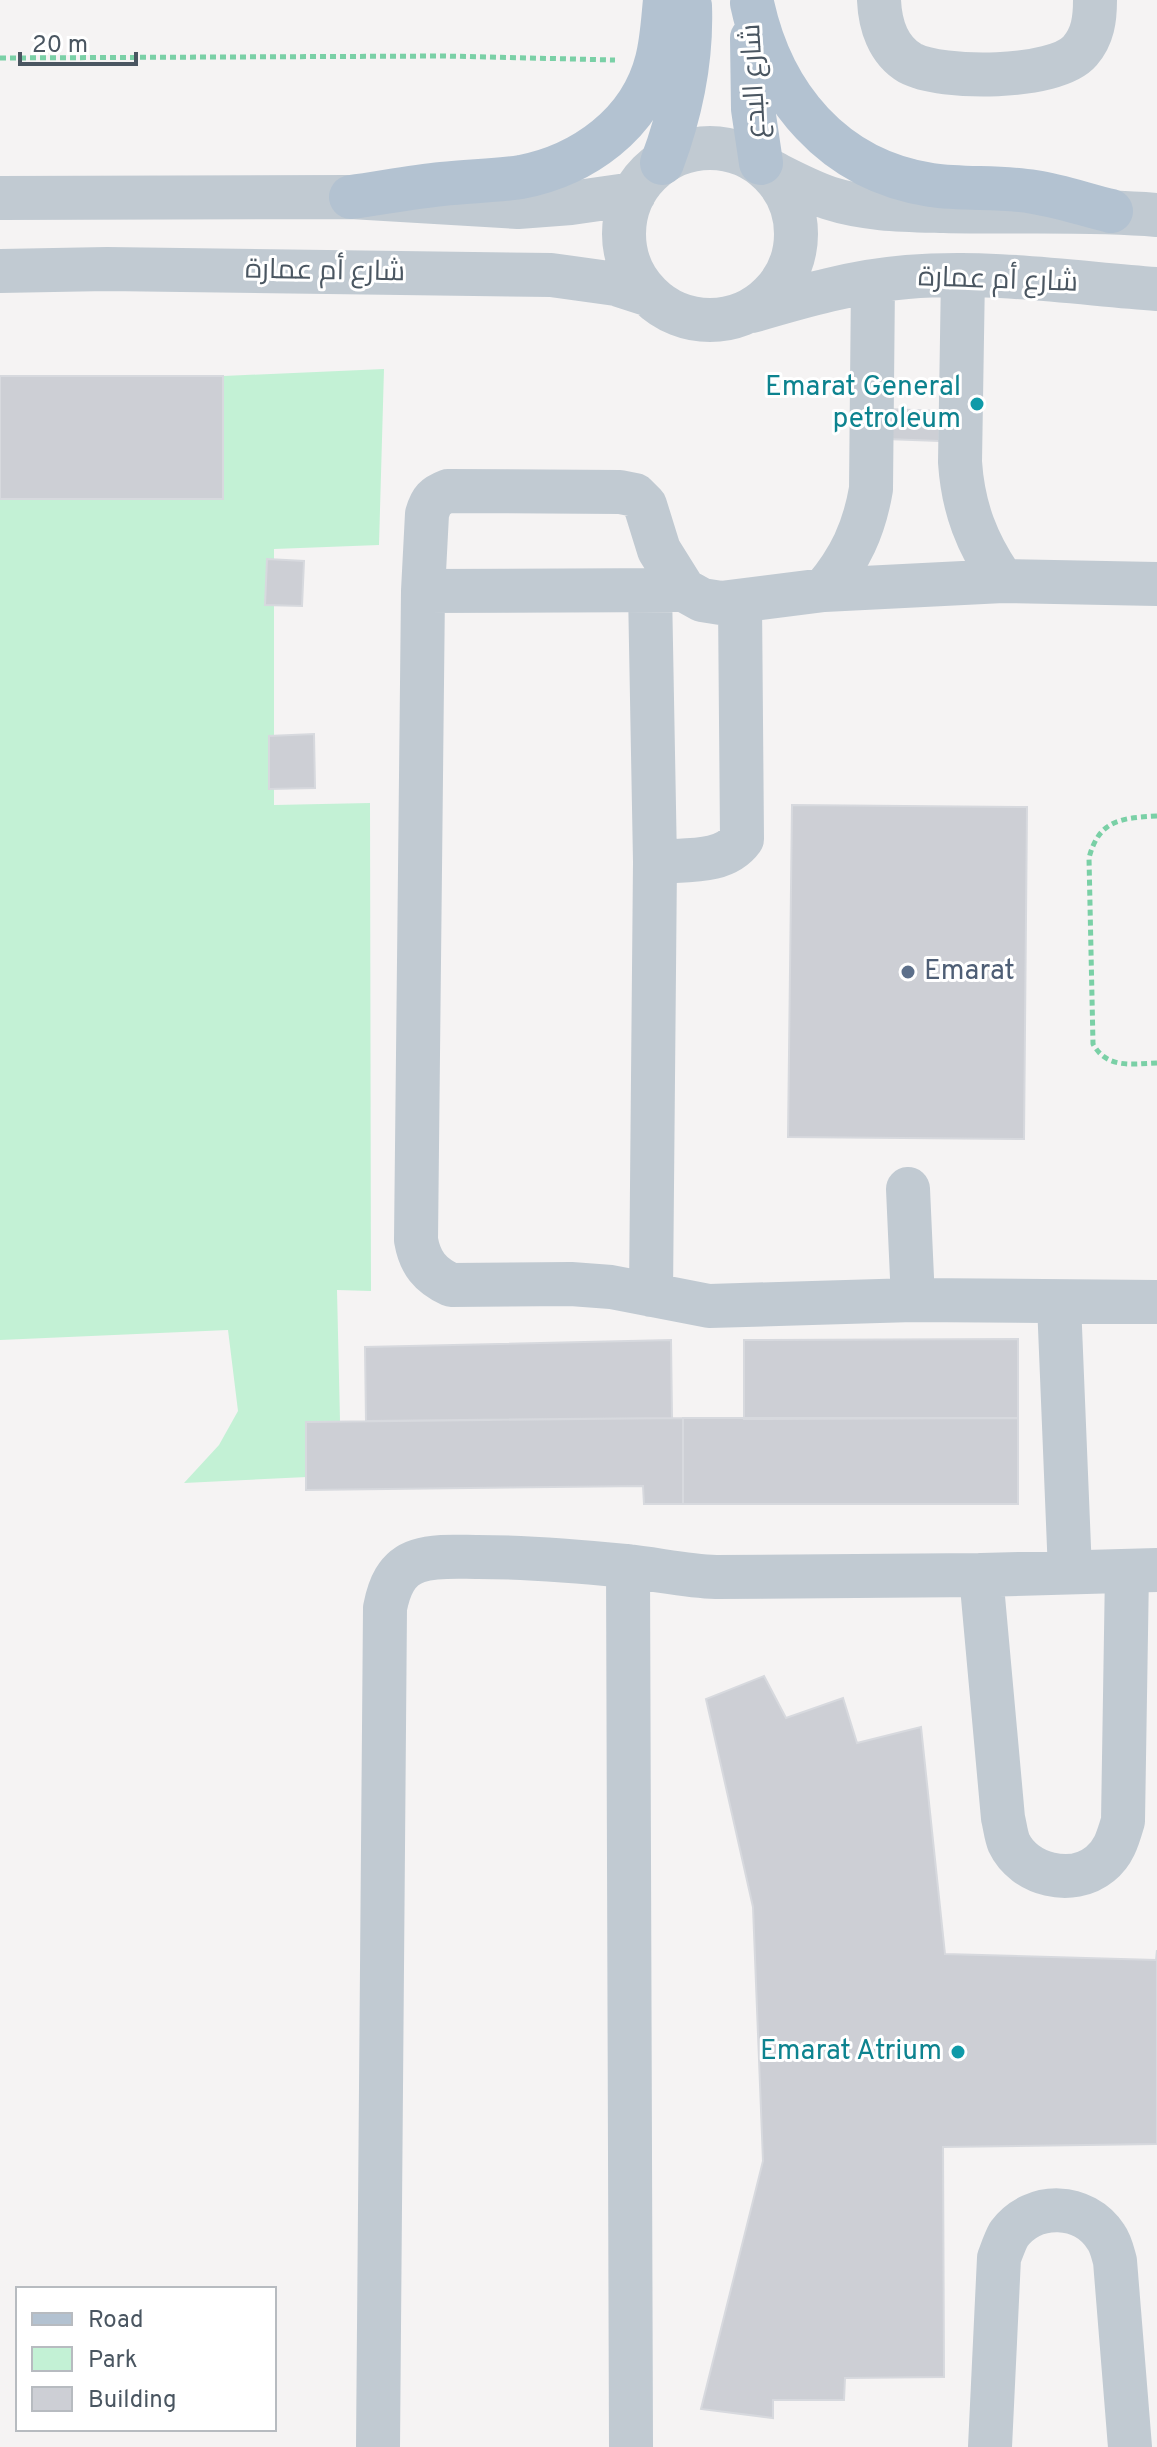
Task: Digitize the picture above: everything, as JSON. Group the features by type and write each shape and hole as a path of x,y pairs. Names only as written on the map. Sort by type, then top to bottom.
{"main road":[{"path":"351,197 519,177 589,153 617,129 640,100 657,59 665,0"},
{"path":"648,178 683,95 688,59 689,0"},
{"path":"752,2 759,35 771,66 788,95 835,145 865,165 898,178 933,186 1034,192 1111,211"},
{"name":"شارع البدع","path":"752,2 753,109 764,166"}],"street":[{"path":"879,0 882,27 892,47 907,61 927,71 993,74 1047,70 1064,64 1079,53 1090,37 1095,20 1095,0"},
{"path":"0,198 351,197 518,207 558,205 648,178 683,153 707,148 731,150 830,198 875,207 1008,213 1111,211 1157,215"},
{"path":"648,178 626,213 625,246 635,276 647,294 664,307 704,320 726,319 746,312 767,299 782,280 792,258 796,235 793,211 783,188 764,166"},
{"name":"شارع أم عمارة","path":"0,271 107,269 551,275 616,284 647,294"},
{"path":"963,275 962,488 976,538 1003,581"},
{"name":"شارع أم عمارة","path":"746,312 802,297 907,277 963,275 1157,289"},
{"path":"824,590 856,544 866,517 871,489 873,282"},
{"path":"651,1295 655,862 667,590 659,550 645,505 635,495 620,492 448,491 430,502 423,591 416,1224 418,1255 426,1268 437,1279 451,1285 571,1284 611,1287 651,1295 709,1306 913,1300 1157,1302"},
{"path":"423,591 667,590 721,603 824,590 1003,581 1157,584"},
{"path":"655,862 723,856 734,850 742,839 740,602"},
{"path":"908,1189 913,1300"},
{"path":"1059,1303 1070,1572"},
{"path":"378,2447 385,1640 388,1590 399,1573 415,1561 434,1557 505,1557 628,1566 686,1576 716,1577 1142,1570 1123,1821 1116,1846 1099,1866 1074,1876 1048,1875 1026,1864 1009,1843 1003,1818 981,1575"},
{"path":"628,1566 631,2447"},
{"path":"990,2447 999,2258 1008,2235 1025,2219 1047,2210 1071,2211 1092,2221 1108,2239 1115,2261 1130,2447"}],"path":[{"path":"0,58 444,56 657,59"},
{"path":"1157,816 1114,822 1102,830 1093,843 1089,858 1093,1044 1109,1062 1157,1063"}],"green space":[{"path":"384,369 379,545 274,549 274,805 370,803 371,1291 337,1290 340,1421 306,1422 307,1477 184,1483 219,1445 238,1411 228,1330 0,1340 0,499 222,499 223,376"}],"building":[{"path":"0,376 223,376 223,499 0,499"},
{"path":"887,409 940,411 939,441 886,439"},
{"path":"267,559 304,561 302,606 265,605"},
{"path":"314,734 315,788 269,789 269,736"},
{"name":"Emarat","path":"792,805 1027,807 1024,1139 788,1137"},
{"path":"1018,1339 1018,1418 744,1419 744,1340"},
{"path":"671,1340 672,1418 366,1421 365,1347"},
{"path":"683,1418 1018,1418 1018,1504 683,1504"},
{"path":"683,1418 683,1504 644,1504 643,1486 306,1490 306,1422"},
{"name":"Emarat Atrium","path":"764,1676 786,1718 843,1698 857,1743 921,1727 945,1954 1156,1960 1157,1950 1157,2144 943,2147 944,2377 845,2378 844,2400 773,2400 773,2418 701,2409 763,2161 753,1907 706,1699"}],"place":[{"name":"Emarat General petroleum","path":"977,404"},
{"name":"Emarat","path":"908,972"},
{"name":"Emarat Atrium","path":"958,2052"}]}
